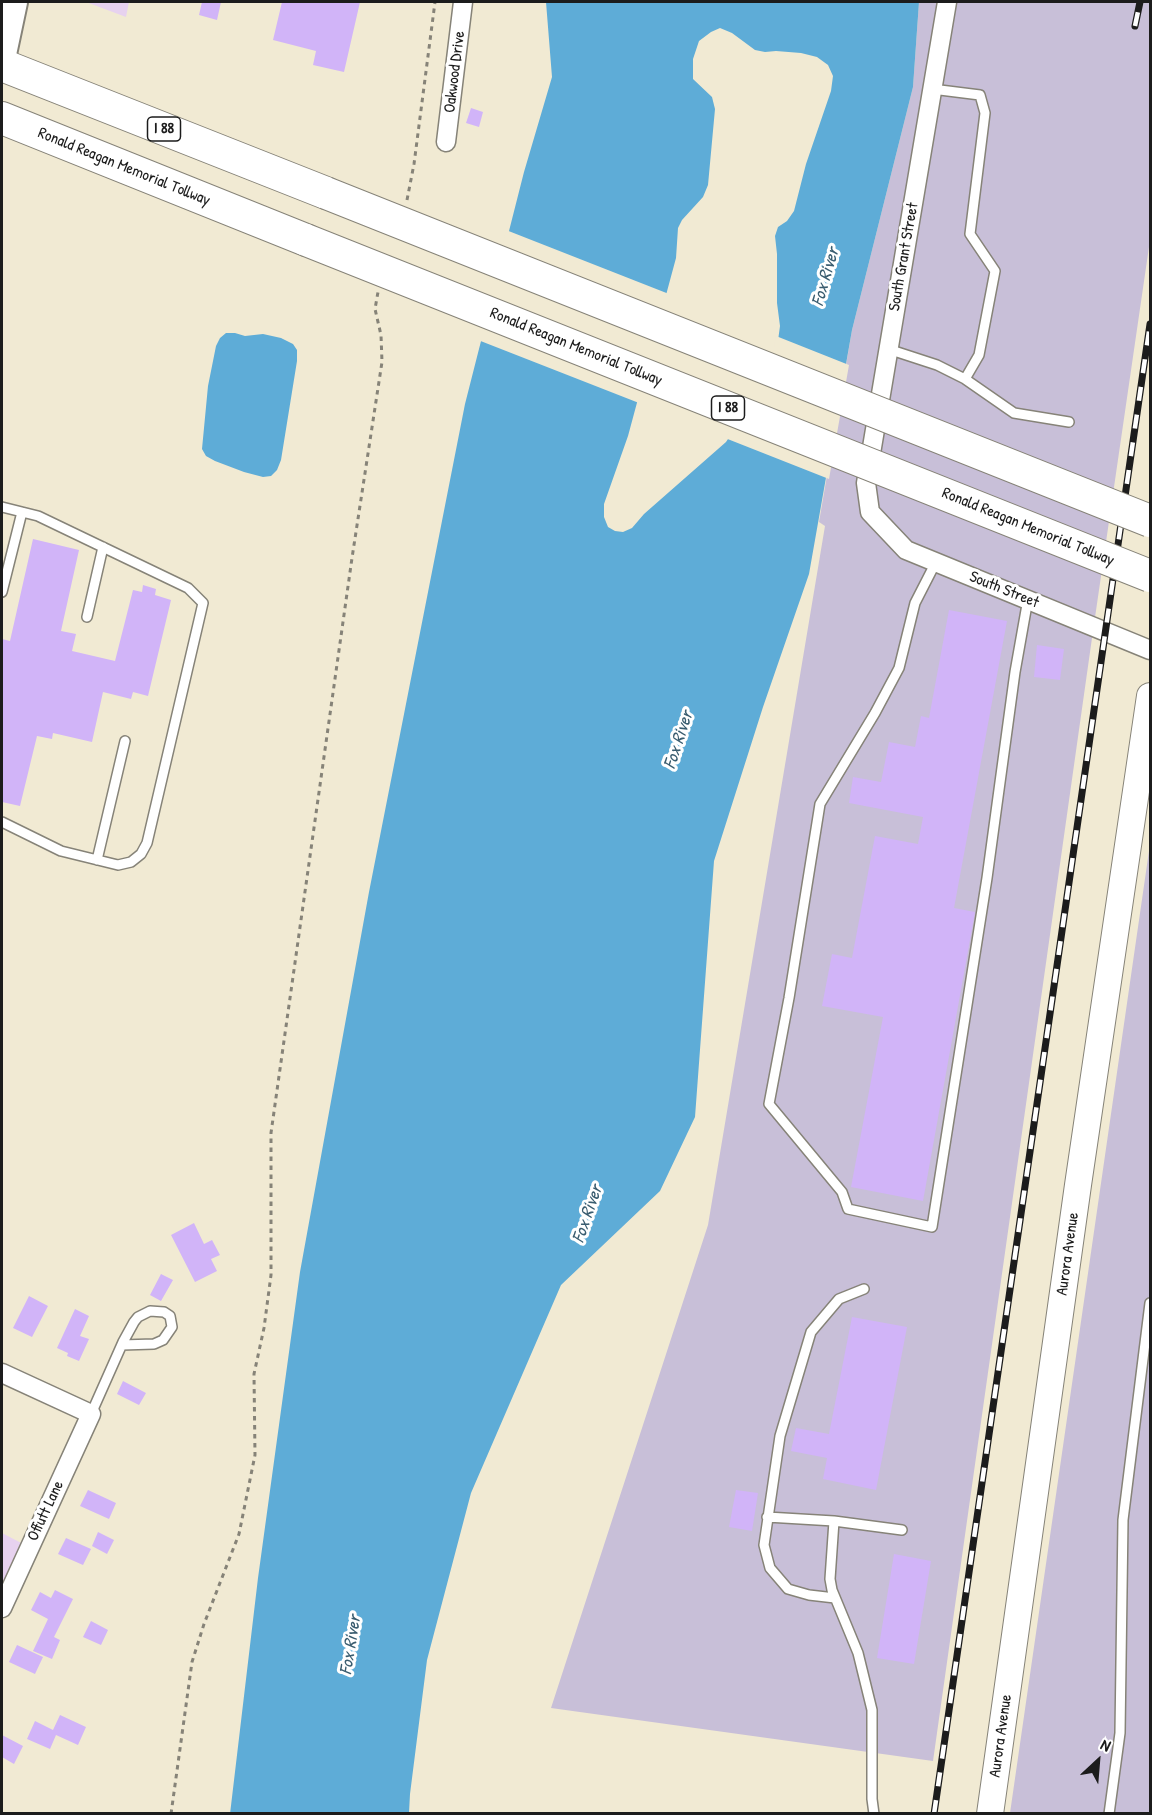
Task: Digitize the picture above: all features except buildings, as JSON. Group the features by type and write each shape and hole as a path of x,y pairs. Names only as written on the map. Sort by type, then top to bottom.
{"highway":[{"name":"I 88","path":"2,65 1150,521"},
{"name":"Ronald Reagan Memorial Tollway","path":"2,118 1150,576"}],"main road":[{"path":"2,54 13,2"},
{"name":"Aurora Avenue","path":"990,1814 1078,1185 1150,696"}],"street":[{"name":"Oakwood Drive","path":"446,142 463,2"},
{"name":"South Grant Street","path":"870,512 866,483 947,2"},
{"name":"South Street","path":"870,512 906,550 1150,650"},
{"path":"2,1372 91,1414"},
{"name":"Offutt Lane","path":"2,1608 91,1414"}],"lane":[{"path":"932,89 980,95 985,113 970,234 995,271 979,355 965,379"},
{"path":"888,349 937,365 965,379 1014,413 1069,422"},
{"path":"2,507 38,516 103,547 188,588 203,603 147,843 141,854 131,862 118,865 61,851 2,822"},
{"path":"2,592 22,512"},
{"path":"87,616 103,547"},
{"path":"936,562 915,603 898,668 875,713 819,804 770,1104 842,1192 848,1209 932,1227 987,878 1015,672 1028,599"},
{"path":"97,860 125,741"},
{"path":"835,1598 809,1595 788,1589 770,1568 764,1545 780,1436 811,1332 839,1299 864,1289"},
{"path":"1109,1814 1120,1733 1123,1520 1150,1303"},
{"path":"91,1414 122,1345 134,1322 150,1311 164,1312 170,1316 172,1327 163,1340 154,1344 122,1345"},
{"path":"768,1517 834,1521 902,1530"},
{"path":"834,1521 830,1579 835,1598 858,1653 872,1710 874,1814"}],"path":[{"path":"407,200 413,172 435,2"},
{"path":"171,1814 192,1662 204,1624 239,1534 255,1455 254,1374 264,1328 271,1275 271,1133 382,362 381,335 375,309 379,287"}],"shaded area":[{"path":"86,2 129,2 126,17"},
{"path":"919,2 1150,2 1150,240 933,1761 551,1708 708,1225 825,526 819,522 852,330 913,87"},
{"path":"1150,844 1150,1813 1010,1813"},
{"path":"2,1533 29,1547 2,1604"}],"water":[{"name":"Fox River","path":"546,2 919,2 913,87 852,330 809,574 763,707 714,861 695,1117 660,1191 561,1285 471,1493 427,1660 409,1813 230,1814 258,1578 300,1272 369,892 465,404 524,172 552,77","holes":["720,28 732,33 755,50 801,53 817,57 828,65 833,76 831,91 806,164 794,211 787,221 778,227 775,236 780,326 777,348 738,424 726,442 644,514 632,528 623,532 615,531 608,527 604,517 604,504 628,436 676,258 678,228 682,220 703,197 708,185 715,109 712,97 693,79 693,59 699,41 711,32"]},
{"path":"226,333 245,336 263,334 281,338 293,344 297,350 281,460 277,470 271,476 263,477 244,472 215,461 206,456 202,449 208,386 216,346"}],"pier":[{"path":"506,230 669,294 639,403 478,340"},
{"path":"776,336 849,365 829,479 725,438 750,398 774,347"}],"railway":[{"path":"1135,26 1140,2"},
{"path":"934,1814 1150,324"}]}
